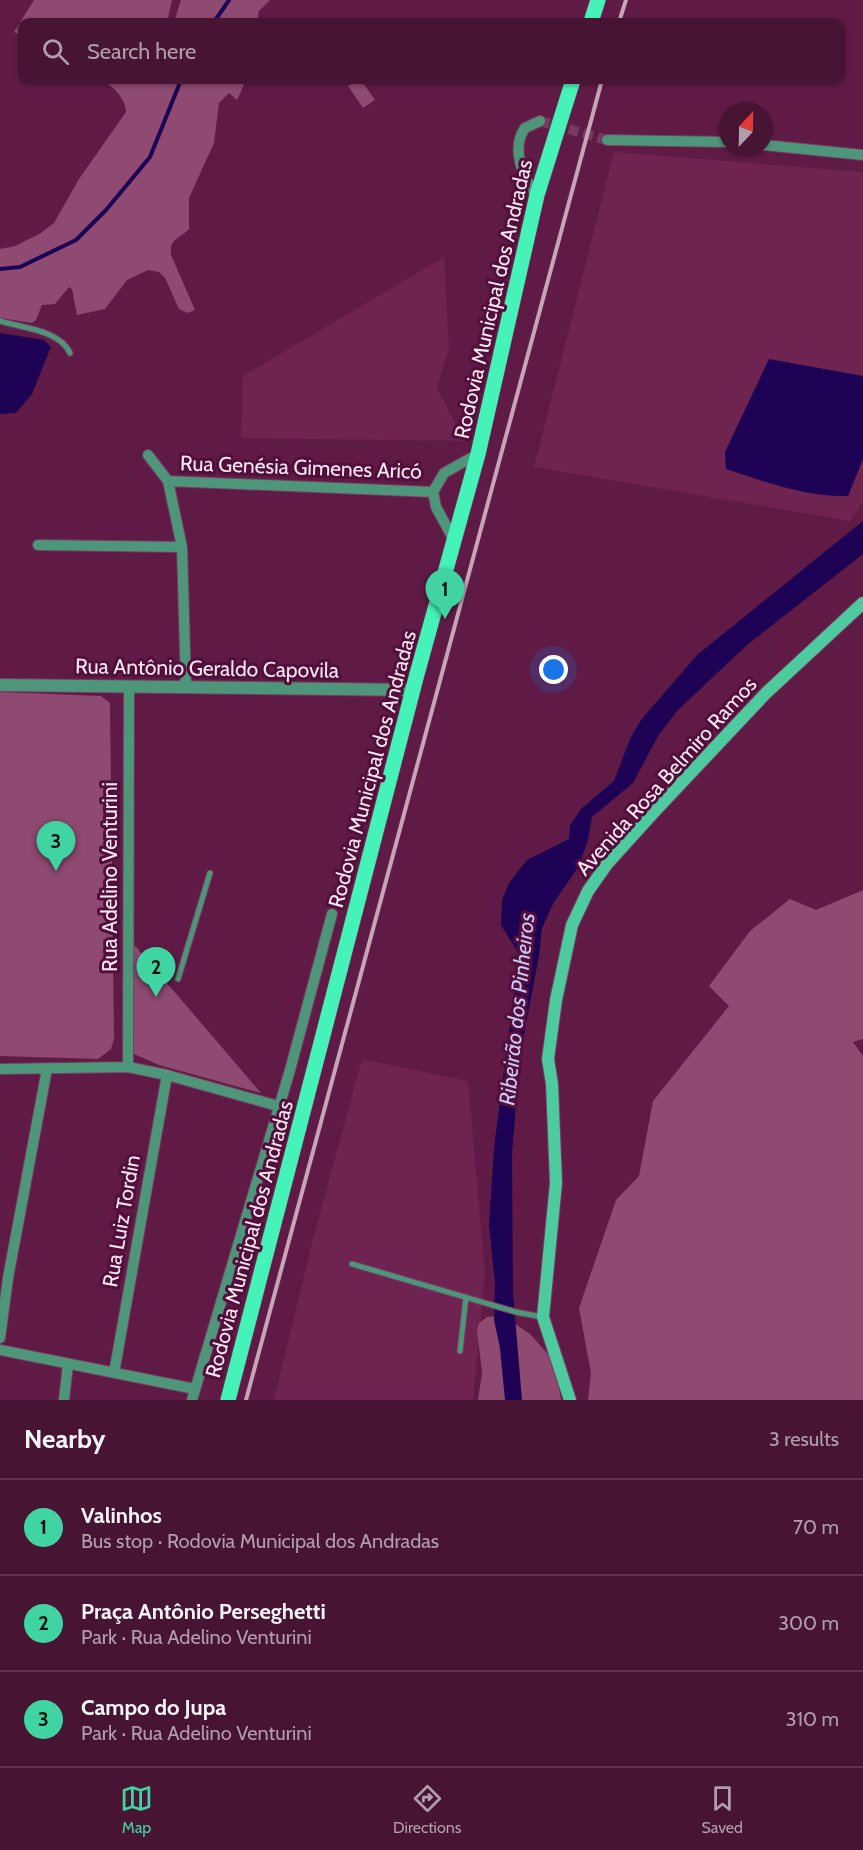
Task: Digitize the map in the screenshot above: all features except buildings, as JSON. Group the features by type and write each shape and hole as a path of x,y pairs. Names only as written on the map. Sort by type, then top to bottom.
{"main road":[{"path":"592,18 598,0"},
{"name":"Rodovia Municipal dos Andradas","path":"228,1400 478,454 537,195 572,84"},
{"name":"Avenida Rosa Belmiro Ramos","path":"570,1400 543,1317 556,1183 552,1084 548,1059 566,948 580,908 588,891 608,864 707,754 766,693 863,603"}],"street":[{"path":"537,195 527,184 517,144 525,128 531,123 540,121"},
{"path":"607,140 719,142"},
{"path":"773,145 863,155"},
{"path":"455,543 436,507 433,492 444,473 478,454"},
{"path":"148,455 168,481 182,547 186,687"},
{"name":"Rua Genésia Gimenes Aricó","path":"168,481 433,492"},
{"path":"38,545 182,547"},
{"name":"Rua Antônio Geraldo Capovila","path":"0,684 414,690"},
{"name":"Rua Adelino Venturini","path":"128,1067 129,687"},
{"path":"0,1350 114,1373 194,1394 332,914"},
{"path":"0,1070 128,1067 167,1075 278,1106"},
{"path":"0,1338 8,1278 47,1070"},
{"name":"Rua Luiz Tordin","path":"114,1373 167,1075"},
{"path":"64,1400 68,1364"}],"lane":[{"path":"0,321 56,337 66,344 70,352"},
{"path":"178,979 210,873"},
{"path":"352,1264 516,1312 543,1317"},
{"path":"460,1351 466,1297"}],"shaded area":[{"path":"34,0 172,0 168,18 23,18"},
{"path":"181,0 270,0 259,11 258,18 175,18"},
{"path":"108,84 244,84 237,100 229,93 219,103 214,143 189,198 189,229 173,242 171,249 171,255 195,310 187,313 179,309 165,278 159,272 148,270 127,280 105,309 77,315 72,289 69,287 55,304 42,305 36,320 32,323 0,318 0,249 15,246 41,233 54,223 79,179 126,112 121,97"},
{"path":"364,84 375,100 363,108 348,86"},
{"path":"614,152 863,172 863,502 850,521 534,467"},
{"path":"444,257 449,348 437,388 464,441 241,438 243,376"},
{"path":"0,692 101,696 110,703 114,1039 111,1049 98,1059 0,1056"},
{"path":"863,890 863,1039 853,1042 863,1056 863,1400 588,1400 591,1373 579,1308 616,1200 639,1176 653,1101 729,1006 709,986 750,931 790,899 816,910"},
{"path":"131,941 261,1093 159,1065 134,1054"},
{"path":"362,1059 468,1081 485,1272 473,1400 274,1400 314,1235"},
{"path":"498,1316 511,1321 530,1334 555,1362 561,1400 478,1400 482,1373 477,1330 479,1323 487,1317"}],"water":[{"path":"0,333 44,340 51,347 32,394 16,413 0,414"},
{"path":"769,359 863,376 863,459 848,496 801,491 726,469 725,452"},
{"name":"Ribeirão dos Pinheiros","path":"863,521 863,554 747,645 677,711 658,736 633,783 592,817 588,840 579,866 554,902 542,928 539,956 520,1055 512,1154 513,1293 522,1400 505,1400 500,1348 494,1320 495,1283 489,1226 494,1147 519,954 501,925 502,900 509,883 527,860 569,839 570,825 582,808 614,781 630,739 641,720 697,655"}],"waterway":[{"path":"217,18 229,0"},
{"path":"0,269 20,267 76,240 106,210 150,157 179,84"}],"tunnel":[{"path":"540,121 607,140"}],"railway":[{"path":"620,18 626,0"},
{"path":"246,1400 601,84"}],"place":[{"name":"Valinhos","path":"445,619"},
{"name":"Campo do Jupa","path":"56,871"},
{"name":"Praça Antônio Perseghetti","path":"156,997"}]}
